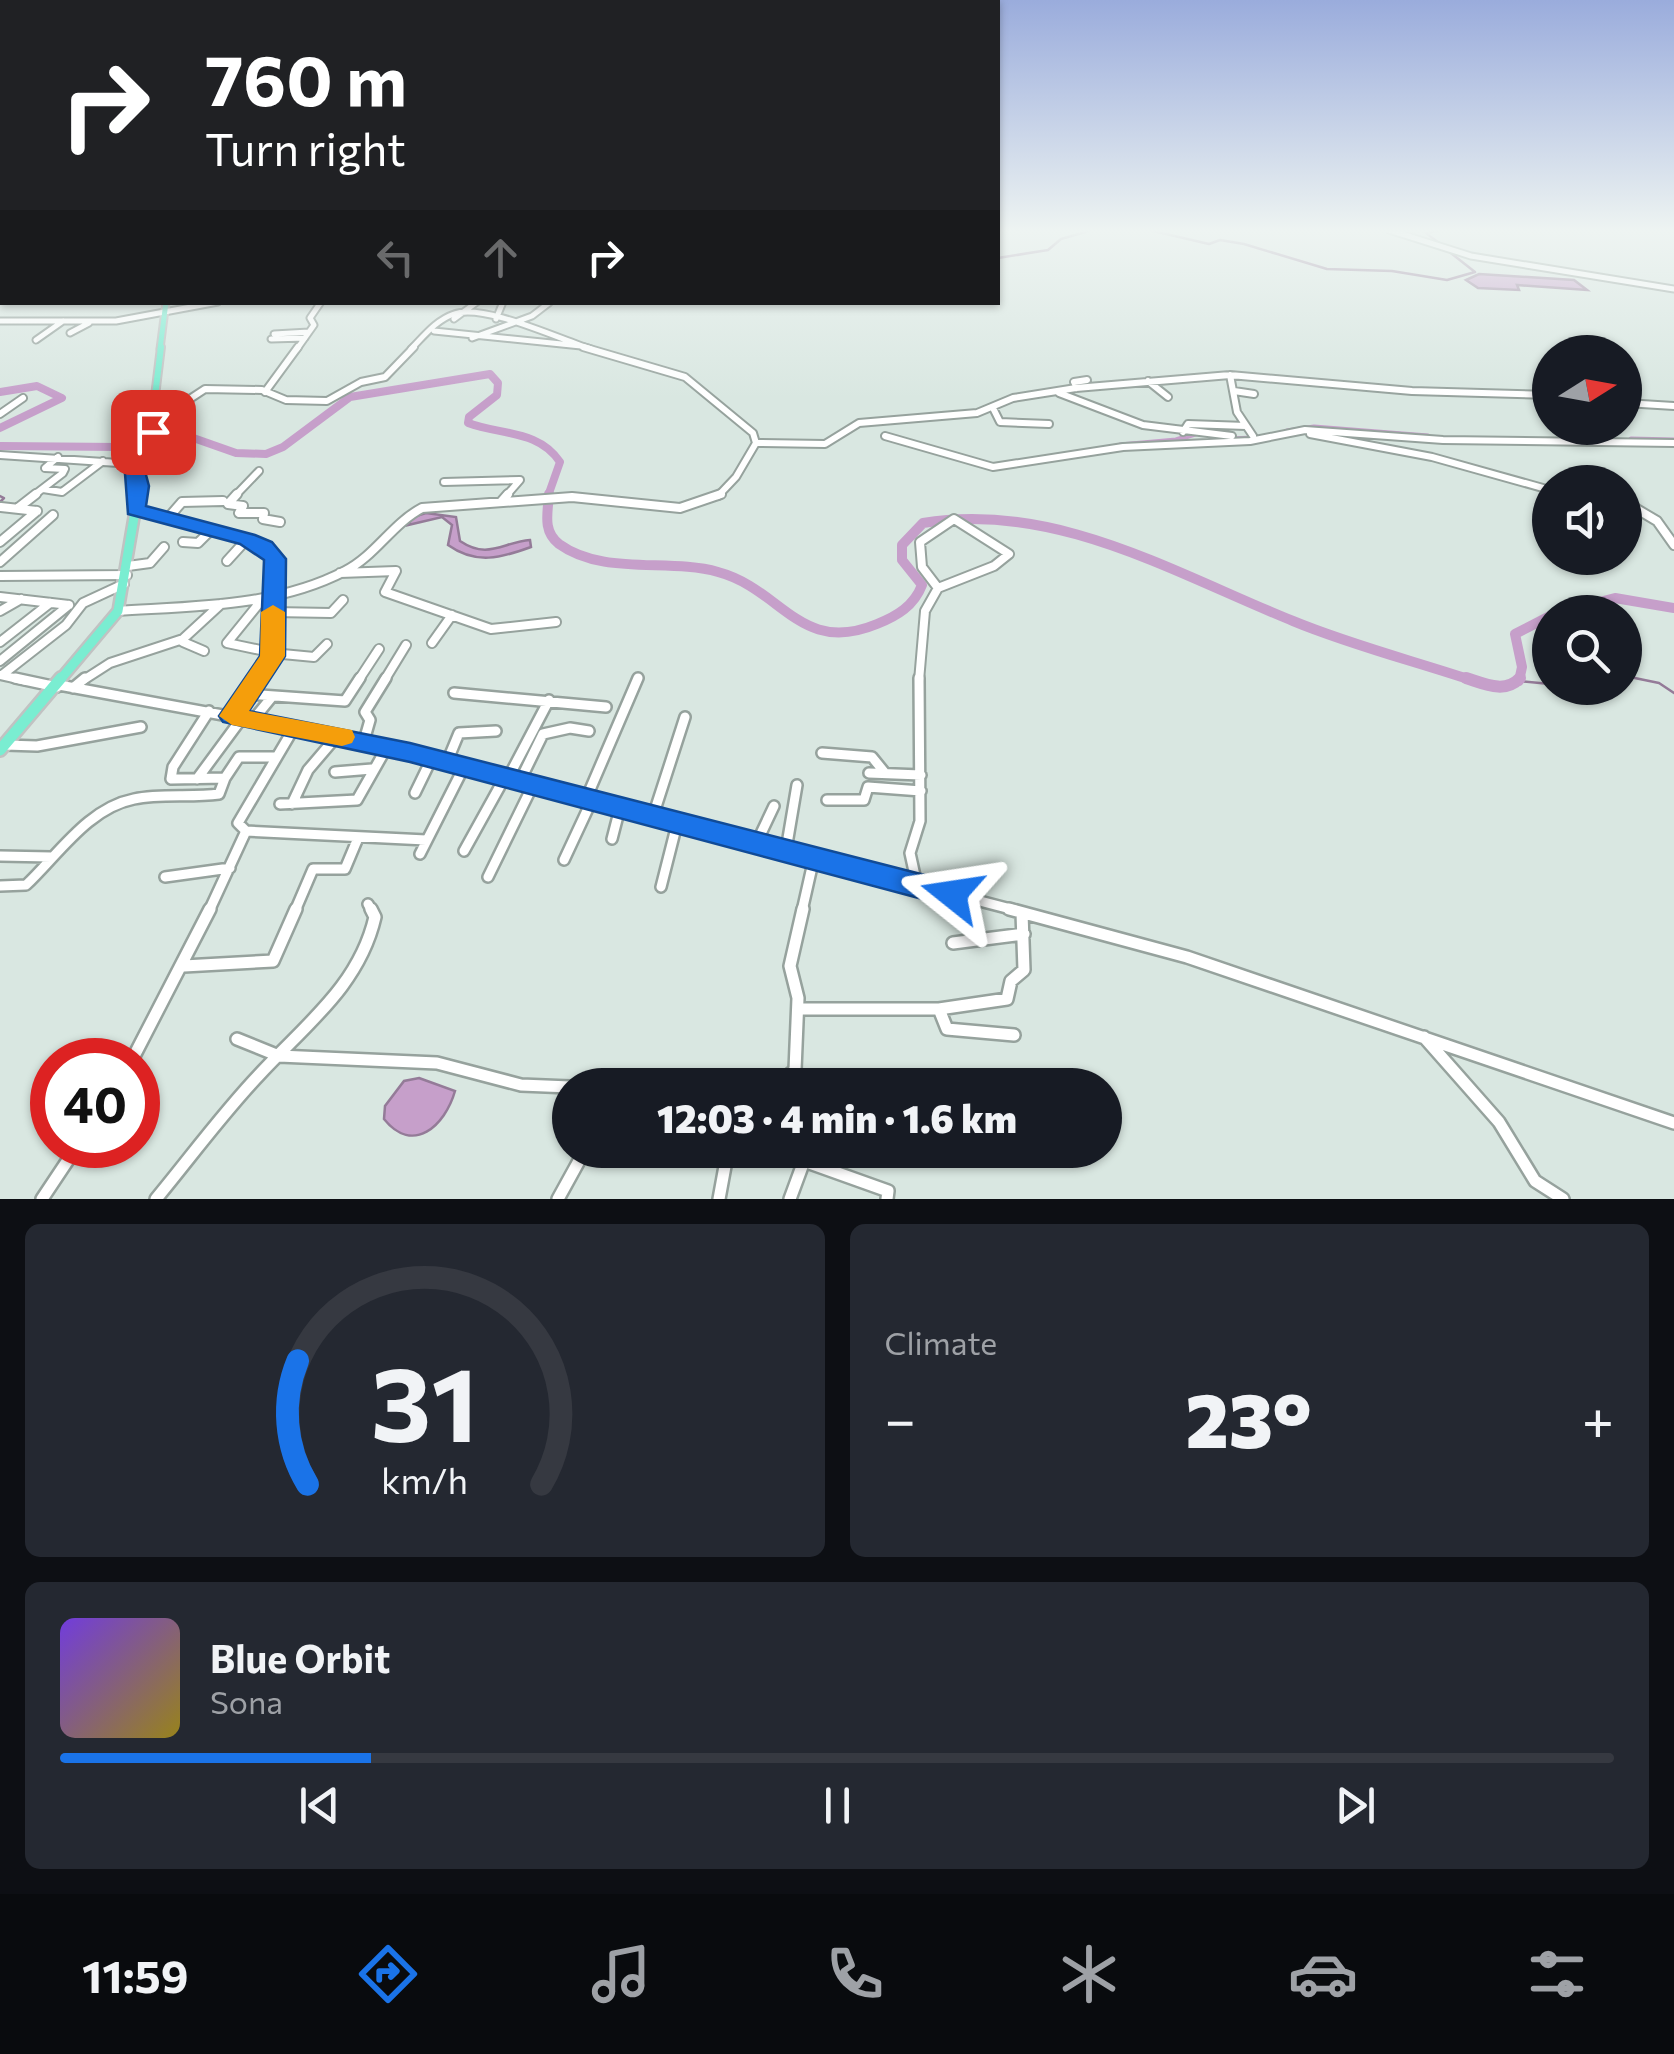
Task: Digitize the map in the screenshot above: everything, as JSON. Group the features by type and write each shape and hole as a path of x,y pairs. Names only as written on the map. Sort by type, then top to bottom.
{"main road":[{"path":"4,741 58,686 118,611 139,486 133,464 138,449 158,423 154,413 166,305"}],"street":[{"path":"183,310 189,305"},
{"path":"0,321 164,316 205,305"},
{"path":"265,392 314,325 310,318 319,305"},
{"path":"464,314 474,305"},
{"path":"496,319 502,305"},
{"path":"472,338 487,328 516,323 529,314 538,315 548,305"},
{"path":"154,413 173,410 205,389 265,392 286,400 327,401 361,382 385,377 434,331 434,325 453,312 569,337 581,346"},
{"path":"36,340 63,321"},
{"path":"70,333 92,321"},
{"path":"340,573 414,512 583,497 633,506 701,504 720,495 736,479 756,443 754,434 693,380 581,346 472,338 434,331"},
{"path":"272,336 307,335"},
{"path":"554,355 569,337"},
{"path":"756,443 825,444 859,423 994,408 1013,398 1076,388 1230,374 1412,391 1532,394"},
{"path":"1230,374 1237,412 1253,436"},
{"path":"1076,388 1074,382 1087,380"},
{"path":"1148,381 1168,397"},
{"path":"1234,391 1254,394"},
{"path":"1059,393 1080,406 1183,432 1253,436 1324,430 1443,440 1674,442"},
{"path":"0,414 23,398"},
{"path":"1642,403 1674,406"},
{"path":"994,408 1000,422 1049,424"},
{"path":"1183,432 1188,424 1246,426"},
{"path":"885,436 994,466 1123,446 1250,441 1290,433 1355,440 1532,485"},
{"path":"0,455 133,464"},
{"path":"18,508 65,469 45,468 58,457"},
{"path":"43,489 62,492 107,460"},
{"path":"259,471 228,504 242,506 239,513 264,514 264,520 280,522"},
{"path":"444,482 520,480 502,502"},
{"path":"168,518 182,502 223,500"},
{"path":"0,542 37,511 1,507"},
{"path":"136,510 247,539 273,554 271,652 248,694 242,718"},
{"path":"1642,512 1657,521 1674,545"},
{"path":"0,562 53,515"},
{"path":"917,885 909,868 913,832 920,821 919,658 925,612 938,588 994,566 1009,554 954,519 920,542 922,568 938,588"},
{"path":"183,542 198,543 211,530"},
{"path":"227,562 247,539"},
{"path":"2,677 66,625 82,605 150,564 164,547"},
{"path":"118,611 260,600 340,573 396,571 386,592 491,629 556,622"},
{"path":"0,576 127,575"},
{"path":"0,597 82,605"},
{"path":"0,612 20,599"},
{"path":"260,600 227,642 314,656 327,644"},
{"path":"273,612 331,614 343,600"},
{"path":"72,688 101,664 182,642 207,624 221,604"},
{"path":"0,642 60,605"},
{"path":"0,662 60,605"},
{"path":"432,643 452,615"},
{"path":"182,642 204,651"},
{"path":"364,741 370,720 365,712 406,645"},
{"path":"248,694 346,701 379,649"},
{"path":"2,677 209,710 364,741 620,808 654,813 1259,978 1674,1123"},
{"path":"564,860 638,678"},
{"path":"454,694 606,707"},
{"path":"197,779 242,718 271,698"},
{"path":"464,852 548,700"},
{"path":"209,710 170,778 225,778"},
{"path":"654,813 671,766 676,732 685,717"},
{"path":"4,741 36,746 141,727"},
{"path":"294,728 238,824 246,831 290,830 301,836 426,840"},
{"path":"520,781 543,734 570,728 589,731"},
{"path":"448,762 459,733 496,731"},
{"path":"337,736 286,804 357,800 387,747"},
{"path":"822,753 872,758 885,773"},
{"path":"0,886 26,885 76,830 89,827 103,811 127,800 219,794 239,757 276,757"},
{"path":"415,793 432,758"},
{"path":"420,854 464,766"},
{"path":"336,772 372,769"},
{"path":"869,773 921,775"},
{"path":"488,877 532,784"},
{"path":"786,850 797,786"},
{"path":"827,800 864,800 868,788 874,786 921,791"},
{"path":"758,842 774,806"},
{"path":"612,839 620,808"},
{"path":"661,887 670,839 678,820"},
{"path":"144,1038 184,966 246,831"},
{"path":"184,966 273,961 313,870 345,869 358,838"},
{"path":"0,856 51,858"},
{"path":"793,1068 798,1051 799,1009 790,966 814,858"},
{"path":"164,877 230,868"},
{"path":"156,1199 314,1020 369,946 375,917 368,904"},
{"path":"799,1009 940,1009 1006,999 1011,981 1024,970 1022,913"},
{"path":"954,943 1024,934"},
{"path":"940,1009 947,1029 1014,1035"},
{"path":"1421,1034 1499,1122 1535,1181 1564,1199"},
{"path":"237,1039 279,1056 438,1063 521,1086 552,1087"},
{"path":"790,1199 804,1161 888,1191 886,1199"},
{"path":"42,1199 63,1168"},
{"path":"558,1199 575,1168"},
{"path":"719,1199 725,1168"}],"shaded area":[{"path":"1475,286 1517,286 1519,290"},
{"path":"1530,286 1582,286 1587,290"},
{"path":"426,513 456,517 460,541 479,549 530,540 531,547 499,556 469,555 448,545 452,525 442,517 408,525 413,517"},
{"path":"419,1078 455,1091 436,1125 427,1132 406,1135 384,1119 385,1106 404,1081"}],"waterway":[{"path":"0,446 120,447 182,434 236,453 266,454 283,447 350,397 490,374 498,383 497,395 469,417 468,423 530,439 551,452 560,462 548,496"},
{"path":"0,392 37,386 62,398 0,428"},
{"path":"1120,445 1176,440 1217,427 1228,439 1255,438"},
{"path":"1287,431 1314,427 1428,436"},
{"path":"1642,439 1674,440"},
{"path":"549,494 550,533 576,554 616,563 718,572 740,580 810,626 829,632 851,632 877,624 910,604 922,585 902,560 902,545 923,523 972,519 1020,522 1113,546 1315,630 1474,681"},
{"path":"0,496 4,498 0,502"},
{"path":"1642,603 1674,608"},
{"path":"1520,678 1522,667 1515,634 1532,625"},
{"path":"1466,678 1501,687 1520,678"},
{"path":"1642,680 1659,683 1674,693"},
{"path":"1519,681 1532,682"}],"slow traffic":[{"path":"273,612 272,656 232,716 342,737"}],"route":[{"path":"153,432 133,460 139,486 136,510 247,539 264,546 275,559 272,656 232,716 410,752 952,894"}]}
